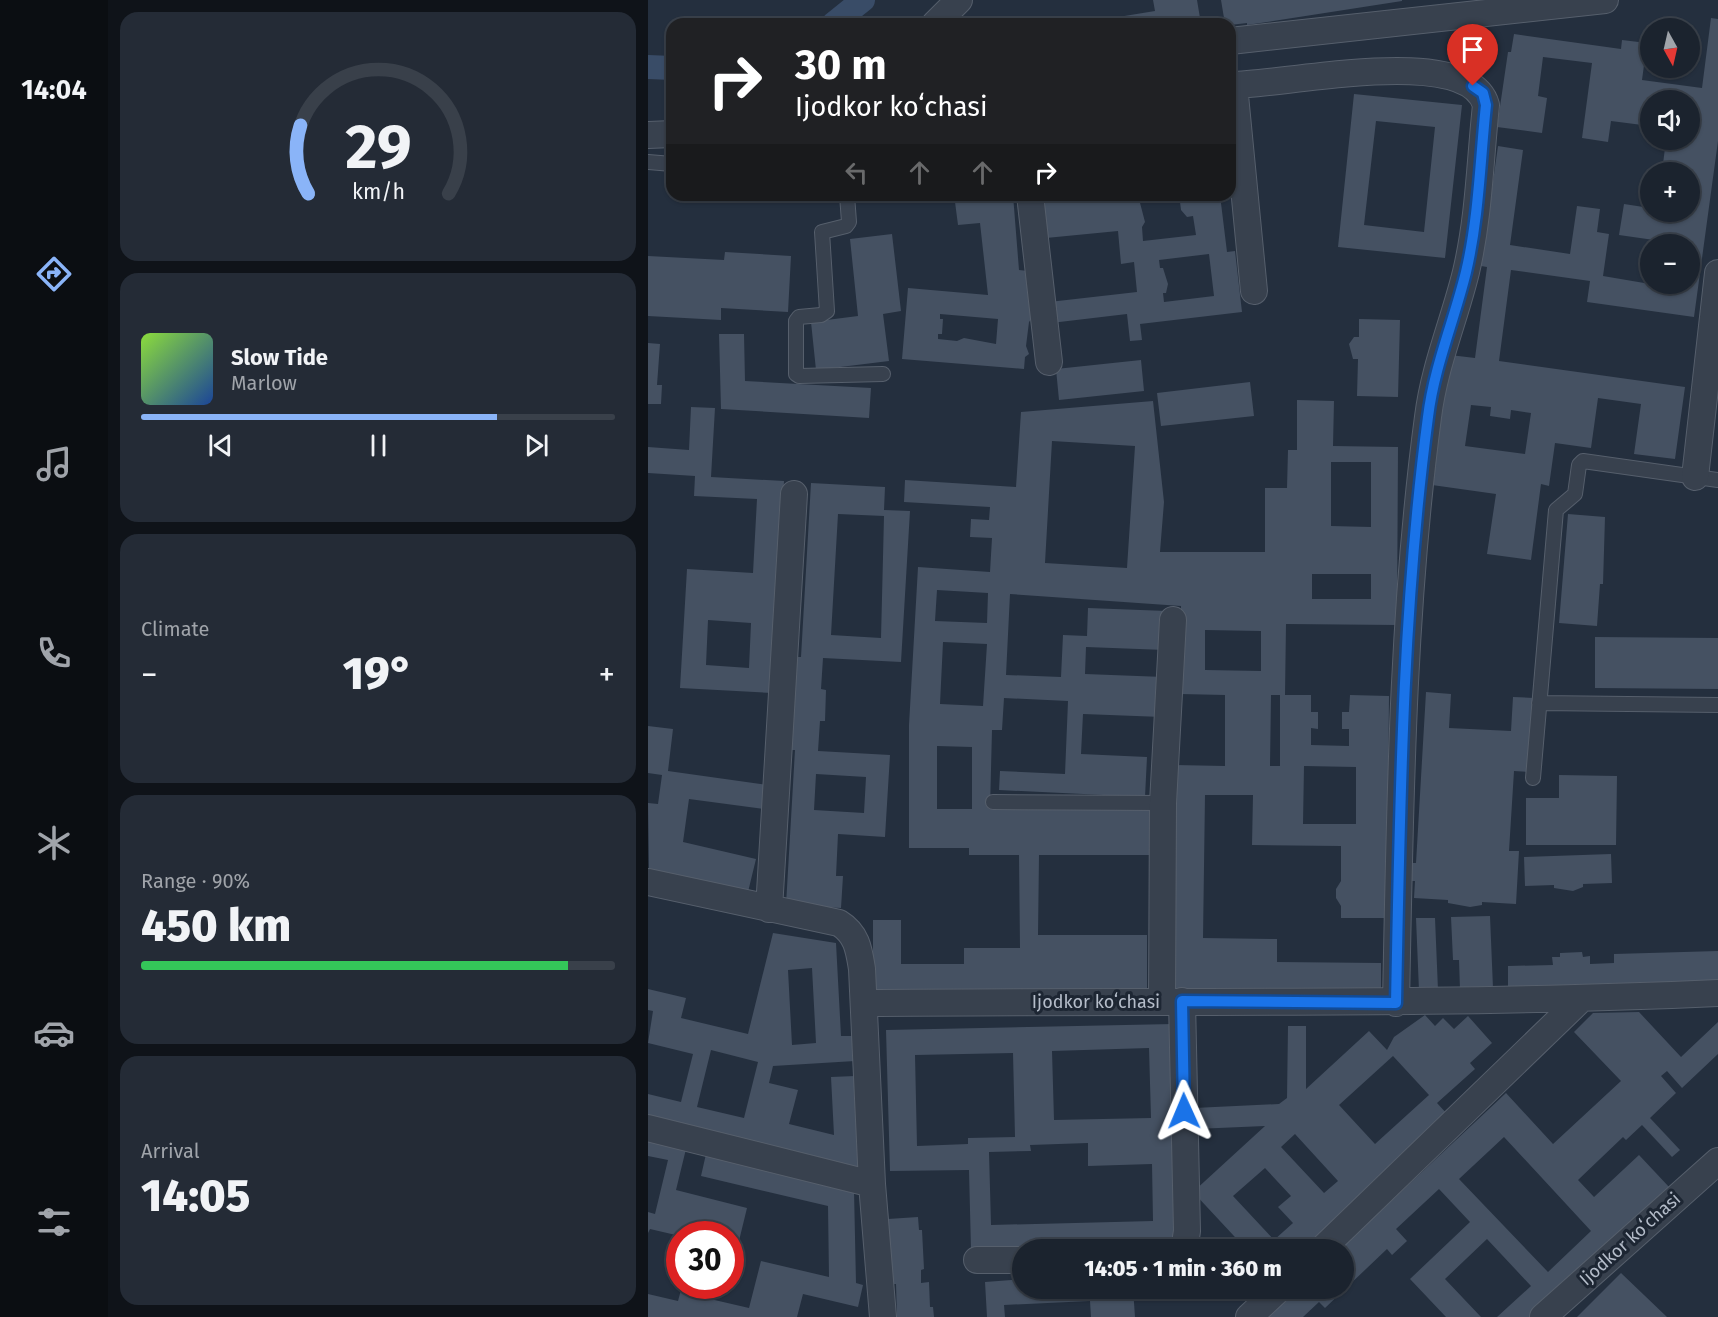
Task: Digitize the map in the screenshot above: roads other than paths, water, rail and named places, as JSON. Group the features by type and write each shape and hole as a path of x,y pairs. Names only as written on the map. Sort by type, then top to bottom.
{"street":[{"path":"941,18 959,0"},
{"path":"1236,40 1605,0"},
{"path":"1236,85 1386,70 1461,78 1483,93 1486,105 1477,217 1466,272 1440,354 1426,427 1413,567 1400,794 1396,1003"},
{"path":"1236,122 1254,291"},
{"path":"648,135 666,134"},
{"path":"1031,201 1049,362"},
{"path":"1706,478 1717,288"},
{"path":"769,909 794,494"},
{"path":"1173,620 1163,803 1186,1239"},
{"path":"648,882 839,923 848,928 859,948 864,1003 872,1184 883,1317"},
{"name":"Ijodkor koʻchasi","path":"864,1003 1396,1003 1718,993"},
{"path":"1332,1239 1581,999"},
{"path":"648,1128 872,1184"},
{"name":"Ijodkor koʻchasi","path":"1543,1317 1718,1161"},
{"path":"977,1260 1012,1260"},
{"path":"1249,1317 1268,1299"}],"lane":[{"path":"648,162 666,164"},
{"path":"847,201 849,222 846,226 822,232 827,311 821,315 799,317 796,321 796,374 800,376 883,374"},
{"path":"1533,778 1556,510 1575,494 1579,465 1583,461 1706,478"},
{"path":"1539,703 1718,705"},
{"path":"993,802 1163,803"}],"waterway":[{"path":"840,18 863,0"},
{"path":"648,67 666,68"}]}
